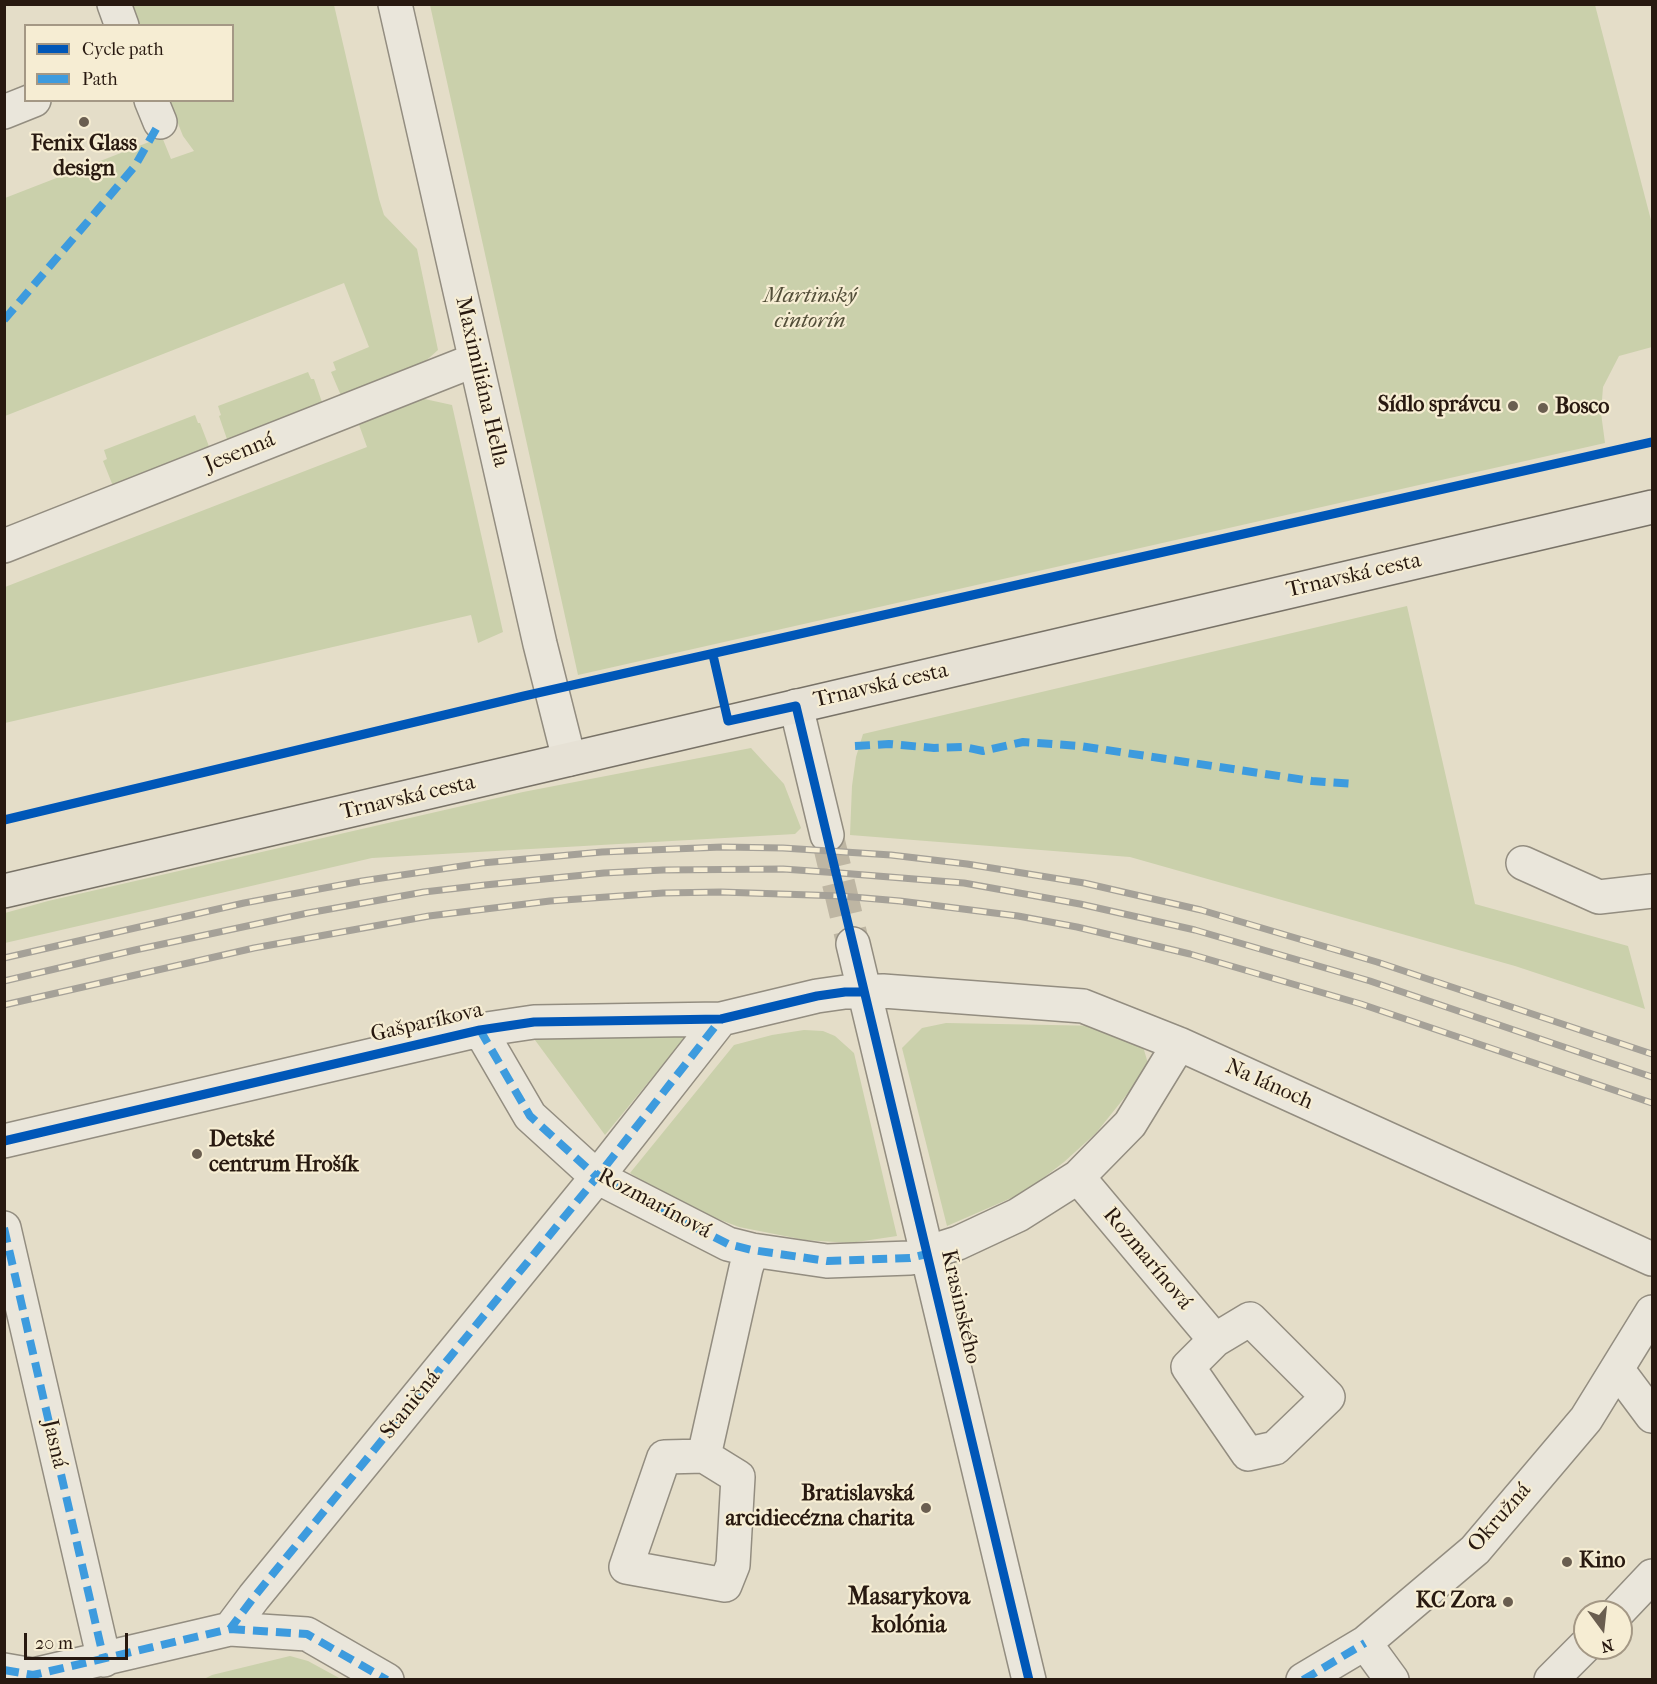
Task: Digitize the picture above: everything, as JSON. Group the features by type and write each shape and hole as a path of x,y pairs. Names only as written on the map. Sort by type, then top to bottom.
{"main road":[{"name":"Trnavská cesta","path":"4,891 1653,507"}],"street":[{"path":"114,4 121,24"},
{"name":"Maximiliána Hella","path":"395,4 540,644 569,759"},
{"path":"4,112 29,102"},
{"name":"Jesenná","path":"4,546 475,360"},
{"path":"796,706 827,835"},
{"path":"1523,863 1599,897 1653,891"},
{"name":"Krasinského","path":"853,944 1029,1680"},
{"name":"Na lánoch","path":"864,992 883,991 1083,1005 1179,1044 1653,1259"},
{"name":"Gašparíkova","path":"4,1141 480,1030 534,1022 722,1019 817,996 864,992"},
{"name":"Staničná","path":"230,1629 597,1177 722,1019"},
{"name":"Rozmarínová","path":"480,1030 530,1116 597,1177 728,1244 752,1250 827,1261 910,1258 927,1254 958,1244 1018,1215 1078,1177 1130,1124 1179,1044"},
{"name":"Rozmarínová","path":"1078,1177 1215,1340"},
{"name":"Jasná","path":"4,1228 104,1660"},
{"path":"704,1456 752,1250"},
{"name":"Okružná","path":"1303,1680 1365,1643 1475,1550 1586,1419 1653,1312"},
{"path":"1617,1369 1653,1416"},
{"path":"1630,1600 1653,1576"},
{"path":"23,1675 104,1660 230,1629 307,1634 387,1680"},
{"path":"1365,1643 1392,1680"},
{"path":"1551,1680 1573,1658"}],"green space":[{"path":"131,5 334,5 384,215 417,249 438,350 420,366 342,398 331,372 336,370 333,362 369,347 344,283 5,416 5,198 162,137 171,159 194,151 183,136 169,102 234,102 234,24 139,24"},
{"name":"Martinský cintorín","path":"430,5 1595,5 1652,224 1652,347 1619,356 1603,387 1601,413 1605,443 578,675"},
{"path":"308,372 311,379 314,379 323,405 228,442 218,406"},
{"path":"420,398 452,405 503,632 478,643 471,615 5,723 5,587 367,447 358,422"},
{"path":"195,415 210,449 113,486 103,461 107,459 104,450"},
{"path":"1407,606 1475,904 1628,946 1645,1009 1515,966 1130,857 850,835 852,786 856,757 863,734"},
{"path":"751,748 784,784 801,828 795,834 372,858 5,943 5,913 48,901 523,792"},
{"path":"946,1023 1104,1026 1142,1043 1149,1067 1096,1133 1064,1162 1025,1192 947,1226 902,1048 922,1028"},
{"path":"804,1030 823,1031 835,1036 854,1053 897,1236 850,1243 805,1240 739,1227 697,1211 658,1191 630,1173 734,1045 772,1035"},
{"path":"688,1034 605,1135 532,1036"},
{"path":"290,1656 308,1661 341,1679 204,1679 212,1675"}],"tunnel":[{"path":"827,835 853,944"}],"railway":[{"path":"4,958 244,903 362,881 482,863 602,852 722,847 783,848 891,855 967,864 1084,883 1201,910 1377,962 1652,1054"},
{"path":"4,981 308,913 424,892 604,873 783,869 964,883 1080,904 1195,930 1370,981 1652,1077"},
{"path":"4,1005 254,948 429,916 550,901 663,893 721,892 841,896 1018,916 1077,927 1190,954 1361,1004 1652,1103"}],"marked path":[{"path":"4,320 135,166 160,122"},
{"path":"855,746 889,744 934,748 964,747 983,751 1023,742 1080,746 1312,781 1355,784"},
{"path":"4,1670 33,1675 230,1629 597,1177 721,1019"},
{"path":"480,1030 530,1116 597,1177 728,1244 752,1250 827,1261 910,1258 927,1254"},
{"path":"4,1228 104,1660"},
{"path":"230,1629 307,1634 387,1680"},
{"path":"1303,1680 1365,1643"}],"cycle path":[{"path":"4,820 524,696 1652,442"},
{"path":"713,655 728,721 796,706 1029,1680"},
{"path":"4,1141 480,1030 534,1022 721,1019 817,996 864,992"}],"place":[{"name":"Fenix Glass design","path":"84,122"},
{"name":"Sídlo správcu","path":"1513,406"},
{"name":"Bosco","path":"1543,408"},
{"name":"Detské centrum Hrošík","path":"197,1154"},
{"name":"Bratislavská arcidiecézna charita","path":"926,1508"},
{"name":"Kino","path":"1567,1562"},
{"name":"KC Zora","path":"1508,1602"}],"district":[{"name":"Masarykova kolónia","path":"909,1612"}]}
